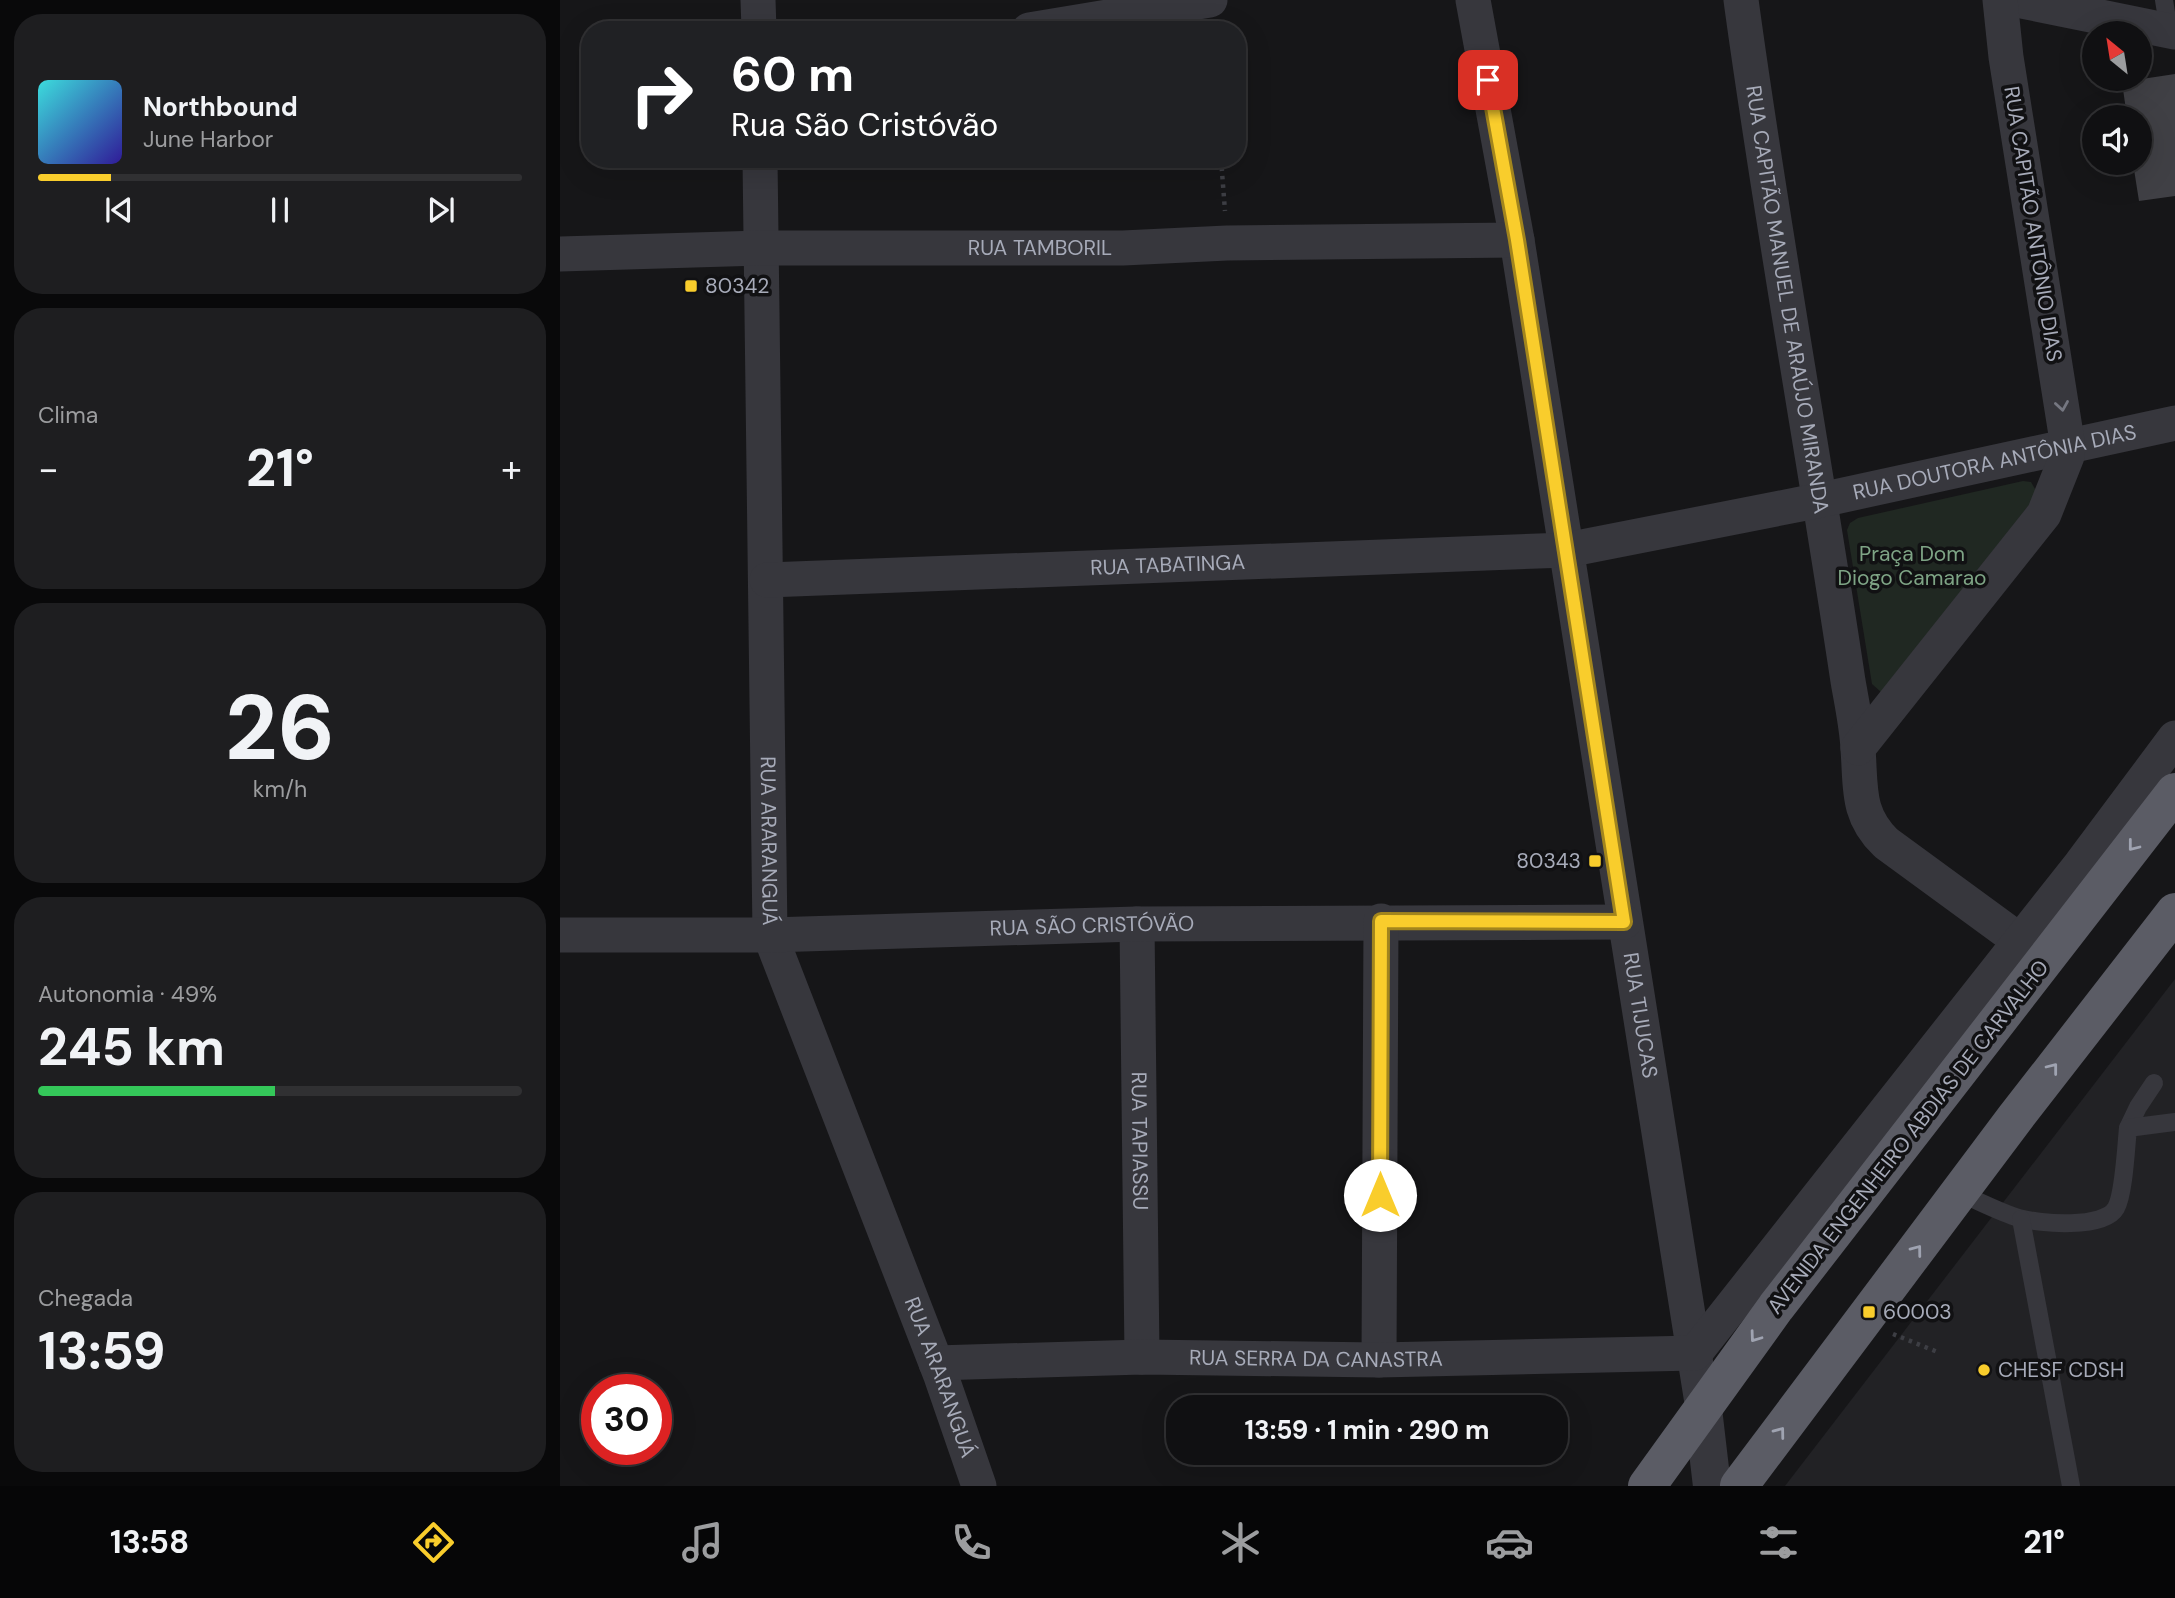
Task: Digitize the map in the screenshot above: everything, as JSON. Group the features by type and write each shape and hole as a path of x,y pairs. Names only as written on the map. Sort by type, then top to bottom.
{"highway":[{"name":"AVENIDA ENGENHEIRO ABDIAS DE CARVALHO","path":"1659,1482 1703,1409 1776,1307 2175,792"},
{"path":"1739,1486 2015,1118 2175,912"}],"street":[{"path":"758,0 759,21"},
{"path":"1083,21 1210,0"},
{"name":"RUA TIJUCAS","path":"1473,0 1517,240 1703,1409"},
{"name":"RUA CAPITÃO MANUEL DE ARAÚJO MIRANDA","path":"1741,0 1821,500 1858,748 1859,792 1864,810 1876,834 2020,941"},
{"name":"RUA CAPITÃO ANTÔNIO DIAS","path":"2000,0 2006,57 2068,447"},
{"path":"2017,0 2170,21"},
{"name":"RUA ARARANGUÁ","path":"760,168 770,935 936,1363 979,1486"},
{"name":"RUA TAMBORIL","path":"560,254 761,248 1123,248 1227,243 1517,240"},
{"name":"RUA DOUTORA ANTÔNIA DIAS","path":"1567,550 1821,500 2175,423"},
{"path":"1858,748 2044,514 2062,472 2068,447"},
{"name":"RUA TABATINGA","path":"767,580 1567,550"},
{"path":"1695,1353 2020,941 2175,738"},
{"path":"1379,1360 1381,921"},
{"name":"RUA SÃO CRISTÓVÃO","path":"560,935 770,935 1137,924 1381,921 1624,922"},
{"name":"RUA TAPIASSU","path":"1137,924 1142,1357"},
{"name":"RUA SERRA DA CANASTRA","path":"936,1363 1142,1357 1379,1360 1695,1353"},
{"path":"1703,1409 1713,1486"}],"lane":[{"path":"1959,1193 2021,1219 2079,1223 2106,1218 2119,1203 2128,1128 2154,1083"},
{"path":"2128,1128 2175,1122"},
{"path":"2021,1219 2071,1486"}],"path":[{"path":"1223,168 1227,243"},
{"path":"1864,1322 1940,1353"}],"shaded area":[{"path":"2175,979 2175,1486 1785,1486"}],"green space":[{"name":"Praça Dom Diogo Camarao","path":"2023,481 2031,482 2038,494 1881,692 1872,684 1847,530 1850,523 1858,518"}],"building":[{"path":"2175,74 2175,196 2139,201 2135,175 2152,175 2152,105 2125,105 2123,91 2152,91 2152,77"}],"place":[{"name":"80342","path":"691,286"},
{"name":"80343","path":"1595,861"},
{"name":"60003","path":"1869,1312"},
{"name":"CHESF CDSH","path":"1984,1370"}],"route":[{"path":"1380,1195 1381,921 1624,922 1517,240 1488,80"}]}
